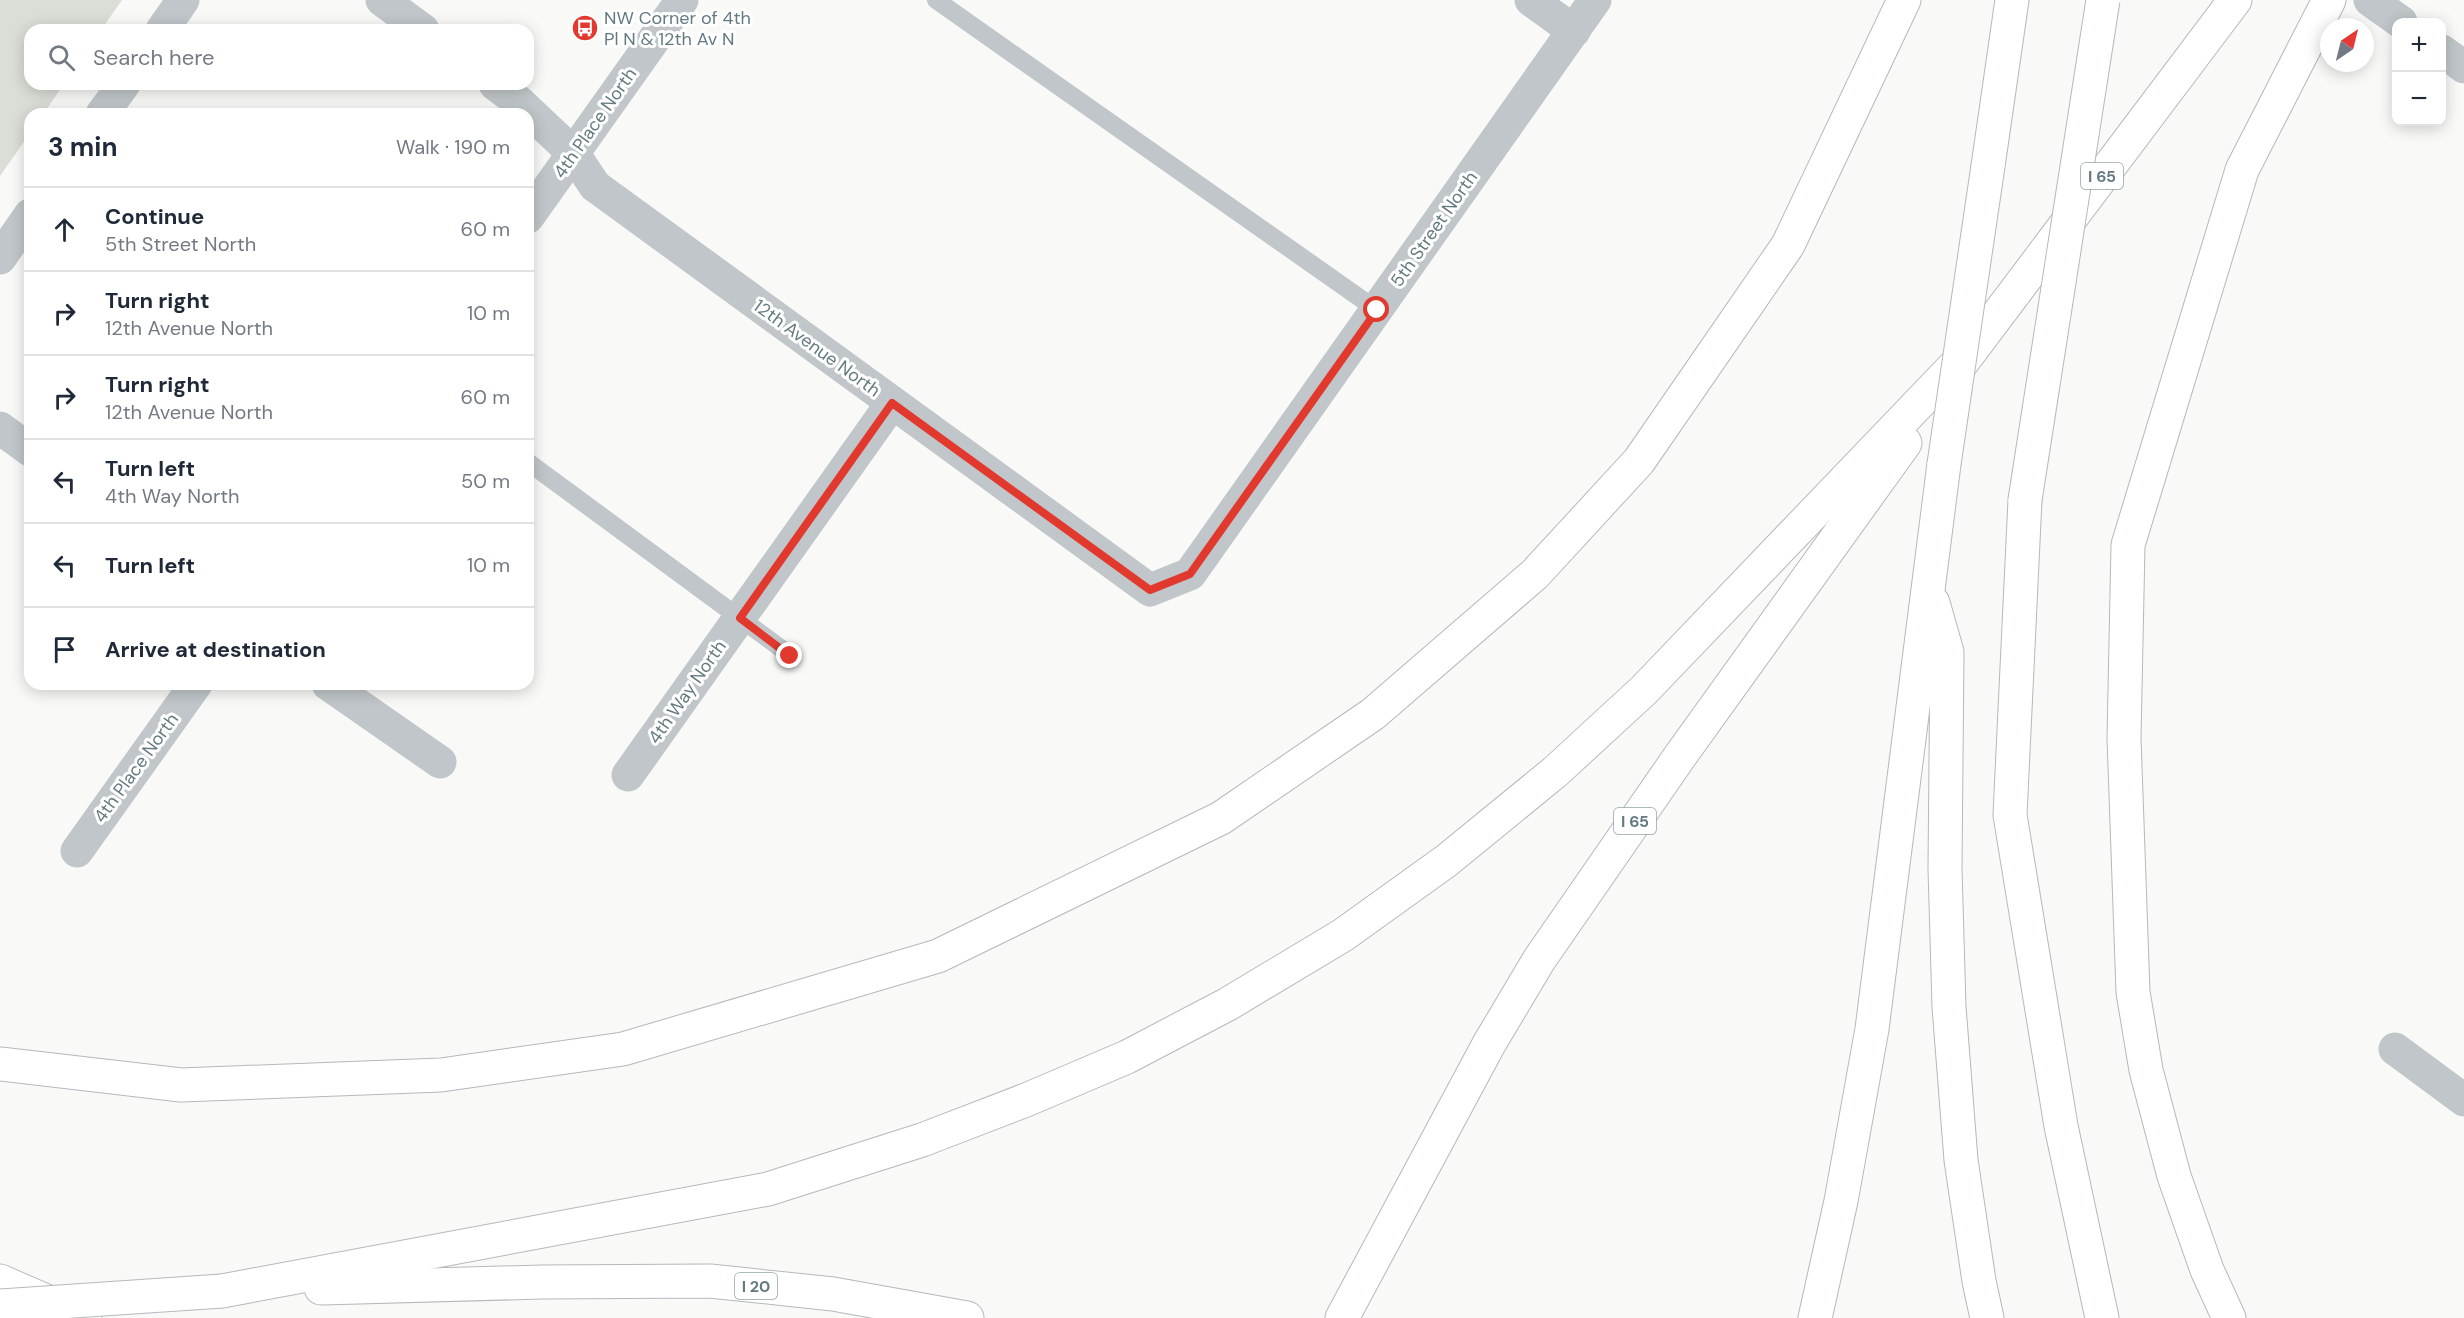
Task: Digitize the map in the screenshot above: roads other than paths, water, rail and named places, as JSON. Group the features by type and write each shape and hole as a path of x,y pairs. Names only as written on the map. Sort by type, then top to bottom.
{"highway":[{"path":"0,1064 181,1085 441,1075 623,1049 938,956 1221,818 1373,714 1535,574 1639,461 1788,245 1904,0"},
{"path":"1815,1318 1841,1201 1872,1029 1930,590 1944,465 2012,0"},
{"path":"2102,1318 2061,1126 2010,815 2025,500 2103,0"},
{"name":"I 65","path":"1342,1318 1484,1054 1539,960 1678,759 1969,351 2235,0"},
{"path":"2229,1318 2207,1270 2174,1176 2146,1070 2133,992 2124,738 2128,545 2242,170 2330,0"},
{"path":"222,1291 768,1189 922,1140 1127,1057 1228,1004 1343,935 1446,861 1555,772 1644,690 1969,351"},
{"path":"1930,590 1947,652 1945,869 1952,1054 1961,1160 1979,1281 1987,1318"},
{"path":"0,1281 86,1318"},
{"name":"I 20","path":"0,1306 222,1291 542,1282 710,1281 833,1294 967,1318"},
{"path":"0,1295 39,1318"}],"street":[{"path":"166,24 183,0"},
{"path":"382,0 415,24"},
{"name":"4th Place North","path":"534,208 682,0"},
{"path":"1531,0 1574,31"},
{"name":"5th Street North","path":"1190,574 1595,0"},
{"path":"2370,0 2395,18"},
{"path":"2446,54 2464,67"},
{"path":"106,108 119,90"},
{"name":"12th Avenue North","path":"503,90 525,108"},
{"name":"12th Avenue North","path":"534,116 573,153 595,186 1150,590 1190,574"},
{"path":"0,258 24,224"},
{"name":"4th Way North","path":"628,775 892,403"},
{"path":"0,428 24,446"},
{"name":"4th Place North","path":"77,851 192,690"},
{"path":"337,690 440,762"},
{"path":"2395,1049 2464,1100"}],"lane":[{"path":"936,0 1377,310"},
{"path":"534,466 790,656"}],"place":[{"name":"NW Corner of 4th Pl N & 12th Av N","path":"585,28"}]}
